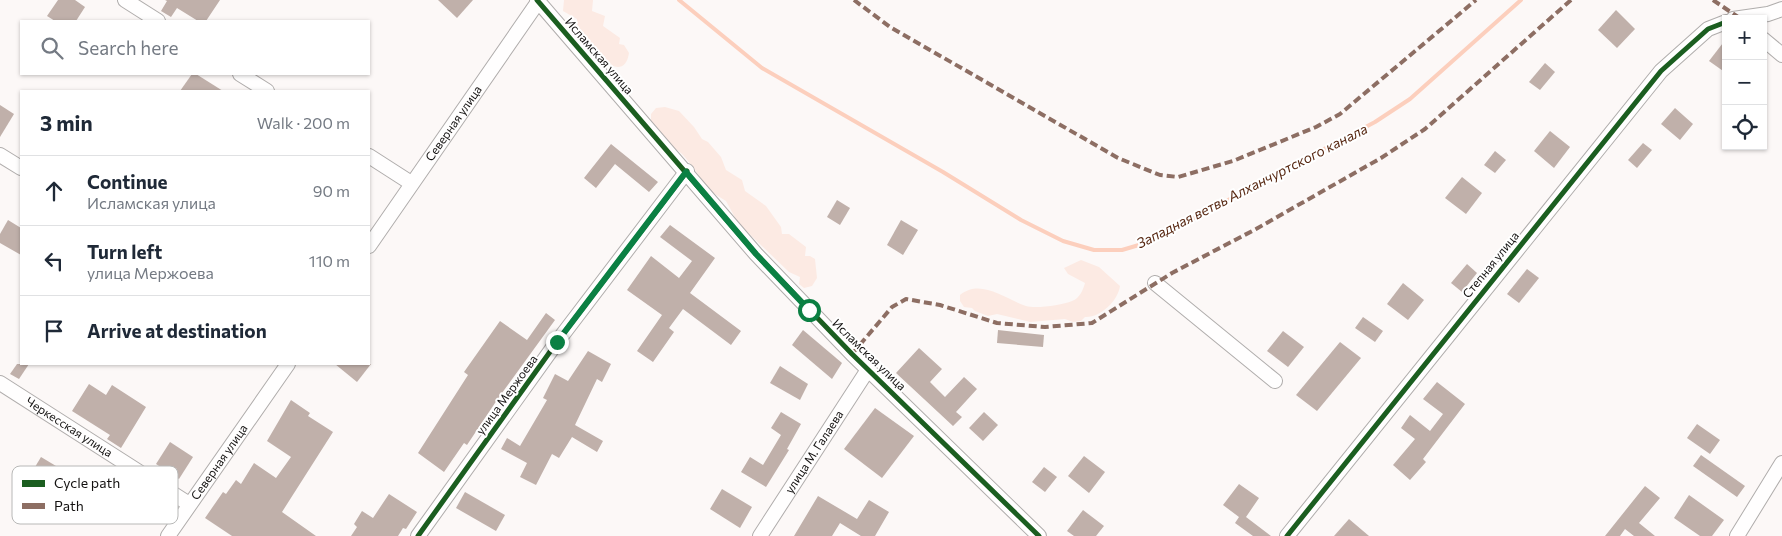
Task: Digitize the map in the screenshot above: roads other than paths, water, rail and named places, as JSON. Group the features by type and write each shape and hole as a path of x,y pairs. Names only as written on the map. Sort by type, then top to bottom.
{"street":[{"path":"124,0 156,20"},
{"name":"Исламская улица","path":"538,1 756,254 852,354 869,368 1039,536"},
{"name":"Северная улица","path":"370,245 538,1"},
{"name":"Степная улица","path":"1761,15 1782,9"},
{"name":"Степная улица","path":"1287,536 1661,71 1708,28 1722,23"},
{"path":"1767,42 1782,55"},
{"path":"242,75 265,90"},
{"path":"0,155 20,167"},
{"path":"370,157 412,184"},
{"name":"улица Мержоева","path":"418,536 557,342 686,172"},
{"path":"1155,283 1276,380"},
{"name":"Северная улица","path":"178,521 287,365"},
{"name":"улица М. Галаева","path":"760,536 869,368"},
{"name":"Черкесская улица","path":"0,383 130,466"},
{"path":"1737,536 1782,463"},
{"name":"Черкесская улица","path":"178,497 189,504"},
{"name":"Северная улица","path":"168,536 176,524"}],"waterway":[{"name":"Западная ветвь Алханчуртского канала","path":"679,0 762,68 943,172 1021,220 1063,241 1094,250 1122,250 1149,242 1375,122 1410,99 1521,0"}]}
